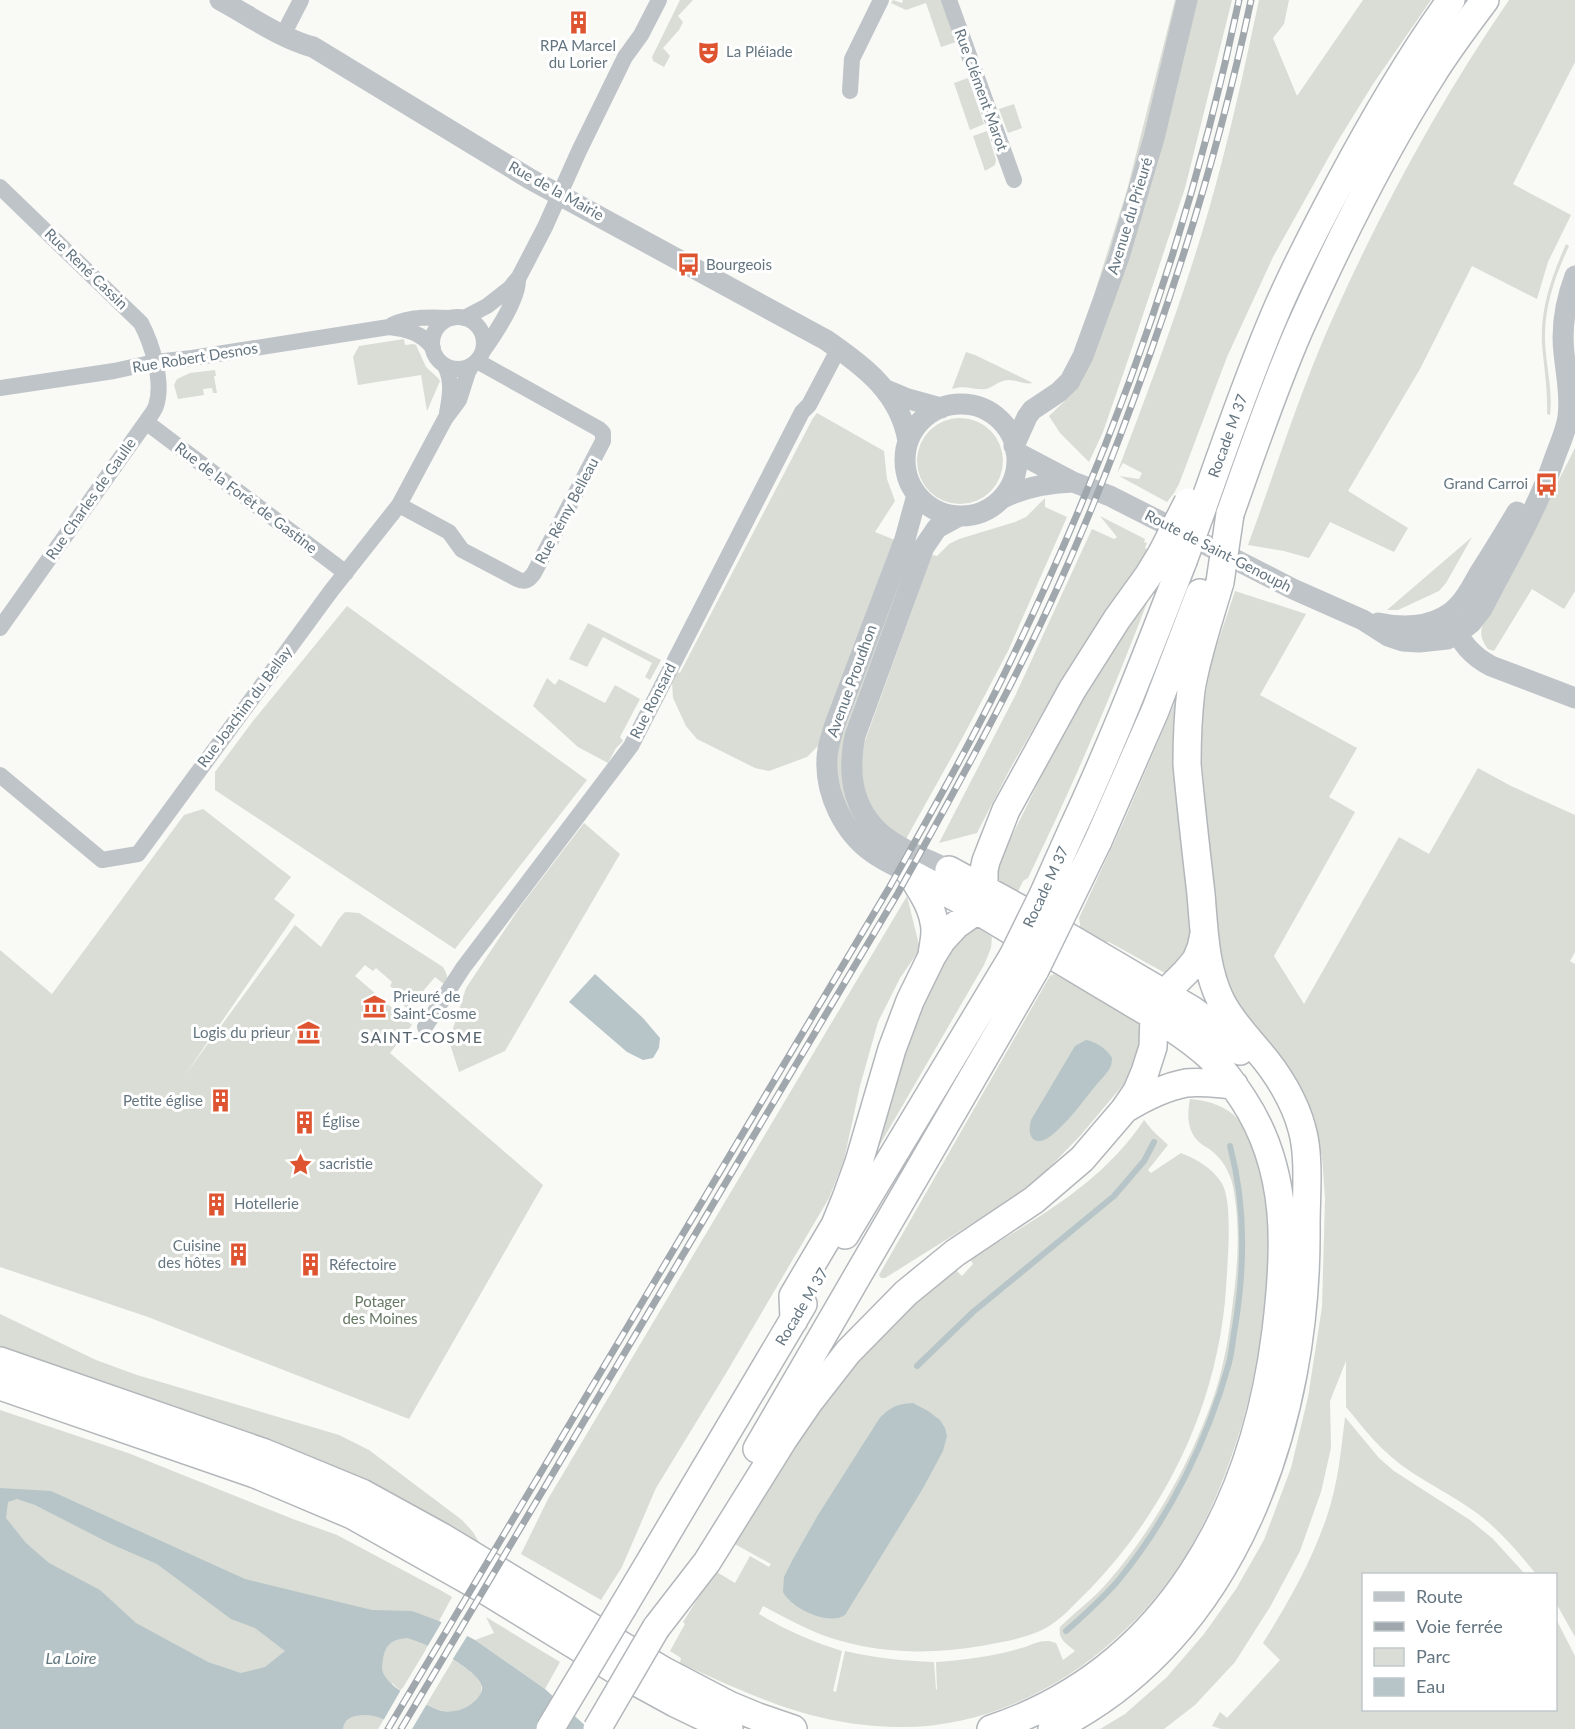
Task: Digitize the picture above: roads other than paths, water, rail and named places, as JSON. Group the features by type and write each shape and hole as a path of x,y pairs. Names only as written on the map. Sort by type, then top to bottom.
{"highway":[{"name":"Rocade M 37","path":"550,1729 1013,956 1098,775 1142,669 1173,557 1236,414 1298,261 1375,117 1451,0"},
{"name":"Rocade M 37","path":"597,1729 1035,970 1098,841 1213,579 1230,514 1264,417 1299,331 1367,191 1432,75 1485,0"},
{"path":"980,899 949,870 962,862 980,845 1006,810 1077,681 1110,629 1173,557"},
{"path":"1052,1729 1098,1703 1128,1679 1181,1626 1204,1597 1242,1533 1257,1499 1281,1428 1297,1354 1304,1280 1306,1151 1303,1129 1294,1107 1271,1066 1231,1017 1220,999 1210,969 1204,931 1187,764 1187,737 1191,687 1213,579"},
{"path":"794,1320 793,1296 835,1225 846,1198 859,1162 879,1089 910,1000 932,956 950,931 980,899 984,870 1006,810"},
{"path":"910,873 980,899 1159,1005 1210,1023 1237,1048 1257,1072 1276,1101 1289,1128 1305,1191"},
{"path":"910,873 929,906 935,922 932,956"},
{"path":"656,1628 707,1562 783,1440 848,1352 906,1293 955,1253 1034,1200 1082,1159 1124,1110 1137,1091 1145,1072 1153,1047 1159,1005 1196,960 1204,931"},
{"path":"992,1729 1038,1711 1070,1694 1100,1673 1123,1654 1178,1593 1200,1563 1234,1496 1248,1460 1267,1389 1281,1280 1281,1205 1275,1168 1255,1119 1234,1085 1209,1056 1173,1028 1159,1005"},
{"path":"1124,1110 1142,1099 1186,1083 1234,1085"},
{"path":"0,1361 265,1452 362,1493 442,1537 664,1671 729,1705 793,1729"},
{"path":"0,1386 255,1474 352,1515 480,1587 622,1674 729,1729"}],"street":[{"name":"Rue de la Mairie","path":"220,0 283,35 313,47 530,178 826,340 860,365 886,390 903,420 908,441"},
{"path":"283,35 301,0"},
{"name":"Rue Joachim du Bellay","path":"458,318 477,312 510,288 519,277 625,57 641,35 659,0"},
{"path":"850,91 852,59 881,0"},
{"name":"Rue Clément Marot","path":"949,0 1014,180"},
{"name":"Avenue du Prieuré","path":"1015,449 1032,410 1065,387 1076,374 1083,356 1119,257 1154,138 1187,0"},
{"name":"Rue René Cassin","path":"0,187 141,323 149,340 154,362"},
{"path":"1457,634 1471,623 1482,609 1546,483 1563,438 1568,418 1569,397 1563,328 1569,292 1575,276"},
{"name":"Rue Joachim du Bellay","path":"0,775 102,860 138,854 331,591 399,506 445,419 459,400 468,372 495,334 516,294 519,277"},
{"path":"458,318 472,321 481,330 484,342 477,359 459,369 445,366 438,360 433,348 435,331 444,322 458,318"},
{"name":"Rue Robert Desnos","path":"389,327 398,322 418,319 458,318"},
{"name":"Rue Robert Desnos","path":"0,388 114,371 154,362 389,327 407,329 416,333 433,348"},
{"name":"Rue Ronsard","path":"425,1027 463,968 631,746 802,412 810,405 838,348"},
{"name":"Rue Rémy Belleau","path":"399,506 449,532 462,550 521,582 534,573 603,441 603,433 477,359"},
{"name":"Rue Charles de Gaulle","path":"0,628 156,407 158,395 154,362"},
{"name":"Rue Joachim du Bellay","path":"445,366 450,387 445,419"},
{"name":"Rue de la Mairie","path":"886,390 941,408"},
{"path":"965,405 986,411 993,414 1010,434 1015,449 1015,475 1007,492 1000,500 980,512 959,516 940,512 917,495 906,473 905,457 908,441 921,421 941,408 965,405"},
{"name":"Avenue du Prieuré","path":"986,411 1004,414 1032,410"},
{"name":"Rue de la Forêt de Gastine","path":"146,423 346,573"},
{"name":"Route de Saint-Genouph","path":"1015,449 1073,482 1110,496 1293,589 1363,620 1388,636 1403,641 1447,639 1457,634"},
{"path":"1555,457 1538,477 1464,599 1450,614 1457,634 1478,659 1575,698"},
{"name":"Route de Saint-Genouph","path":"1000,500 1023,489 1073,482"},
{"name":"Avenue Proudhon","path":"910,873 872,853 848,828 832,796 828,779 827,756 834,728 905,539 917,495"},
{"name":"Avenue Proudhon","path":"949,870 897,844 879,832 858,802 851,778 851,764 855,736 924,547 938,528 959,516"},
{"name":"Route de Saint-Genouph","path":"1363,620 1400,627 1416,626 1450,614"}],"water":[{"path":"595,974 643,1018 660,1038 659,1048 653,1058 643,1060 627,1052 569,1002"},
{"path":"1086,1040 1098,1044 1107,1052 1112,1058 1110,1068 1058,1130 1046,1139 1034,1140 1030,1132 1031,1120 1075,1046"},
{"path":"913,1403 940,1420 945,1428 947,1436 943,1451 922,1490 845,1615 838,1618 821,1617 802,1610 783,1592 784,1577 793,1559 879,1419 894,1407"},
{"name":"La Loire","path":"0,1488 51,1491 245,1579 372,1610 412,1611 439,1621 475,1640 545,1689 589,1729 401,1729 380,1718 362,1715 348,1719 343,1729 0,1729","holes":["17,1499 35,1505 111,1544 157,1564 231,1619 255,1628 285,1651 265,1667 241,1673 208,1662 136,1623 100,1590 49,1563 26,1543 6,1518 8,1502","407,1638 437,1651 471,1672 482,1687 477,1699 463,1709 447,1712 422,1703 396,1688 385,1676 382,1669 383,1658 391,1643"]}],"waterway":[{"path":"917,1366 973,1312 1114,1196 1144,1161 1154,1142"},
{"path":"1066,1631 1115,1584 1156,1528 1199,1448 1220,1391 1232,1349 1242,1259 1239,1191 1230,1146"}],"railway":[{"path":"388,1729 889,888 999,684 1085,496 1146,334 1174,251 1198,168 1239,0"},
{"path":"401,1729 898,893 977,750 1022,662 1091,510 1150,354 1193,223 1219,134 1251,0"}],"place":[{"name":"RPA Marcel du Lorier","path":"578,22"},
{"name":"La Pléiade","path":"708,52"},
{"name":"Bourgeois","path":"688,265"},
{"name":"Grand Carroi","path":"1546,484"},
{"name":"Prieuré de Saint-Cosme","path":"375,1006"},
{"name":"Logis du prieur","path":"308,1033"},
{"name":"Petite église","path":"221,1101"},
{"name":"Église","path":"304,1122"},
{"name":"sacristie","path":"301,1164"},
{"name":"Hotellerie","path":"216,1204"},
{"name":"Cuisine des hôtes","path":"239,1255"},
{"name":"Réfectoire","path":"311,1265"}],"district":[{"name":"SAINT-COSME","path":"422,1037"}],"park label":[{"name":"Potager des Moines","path":"380,1310"}]}
